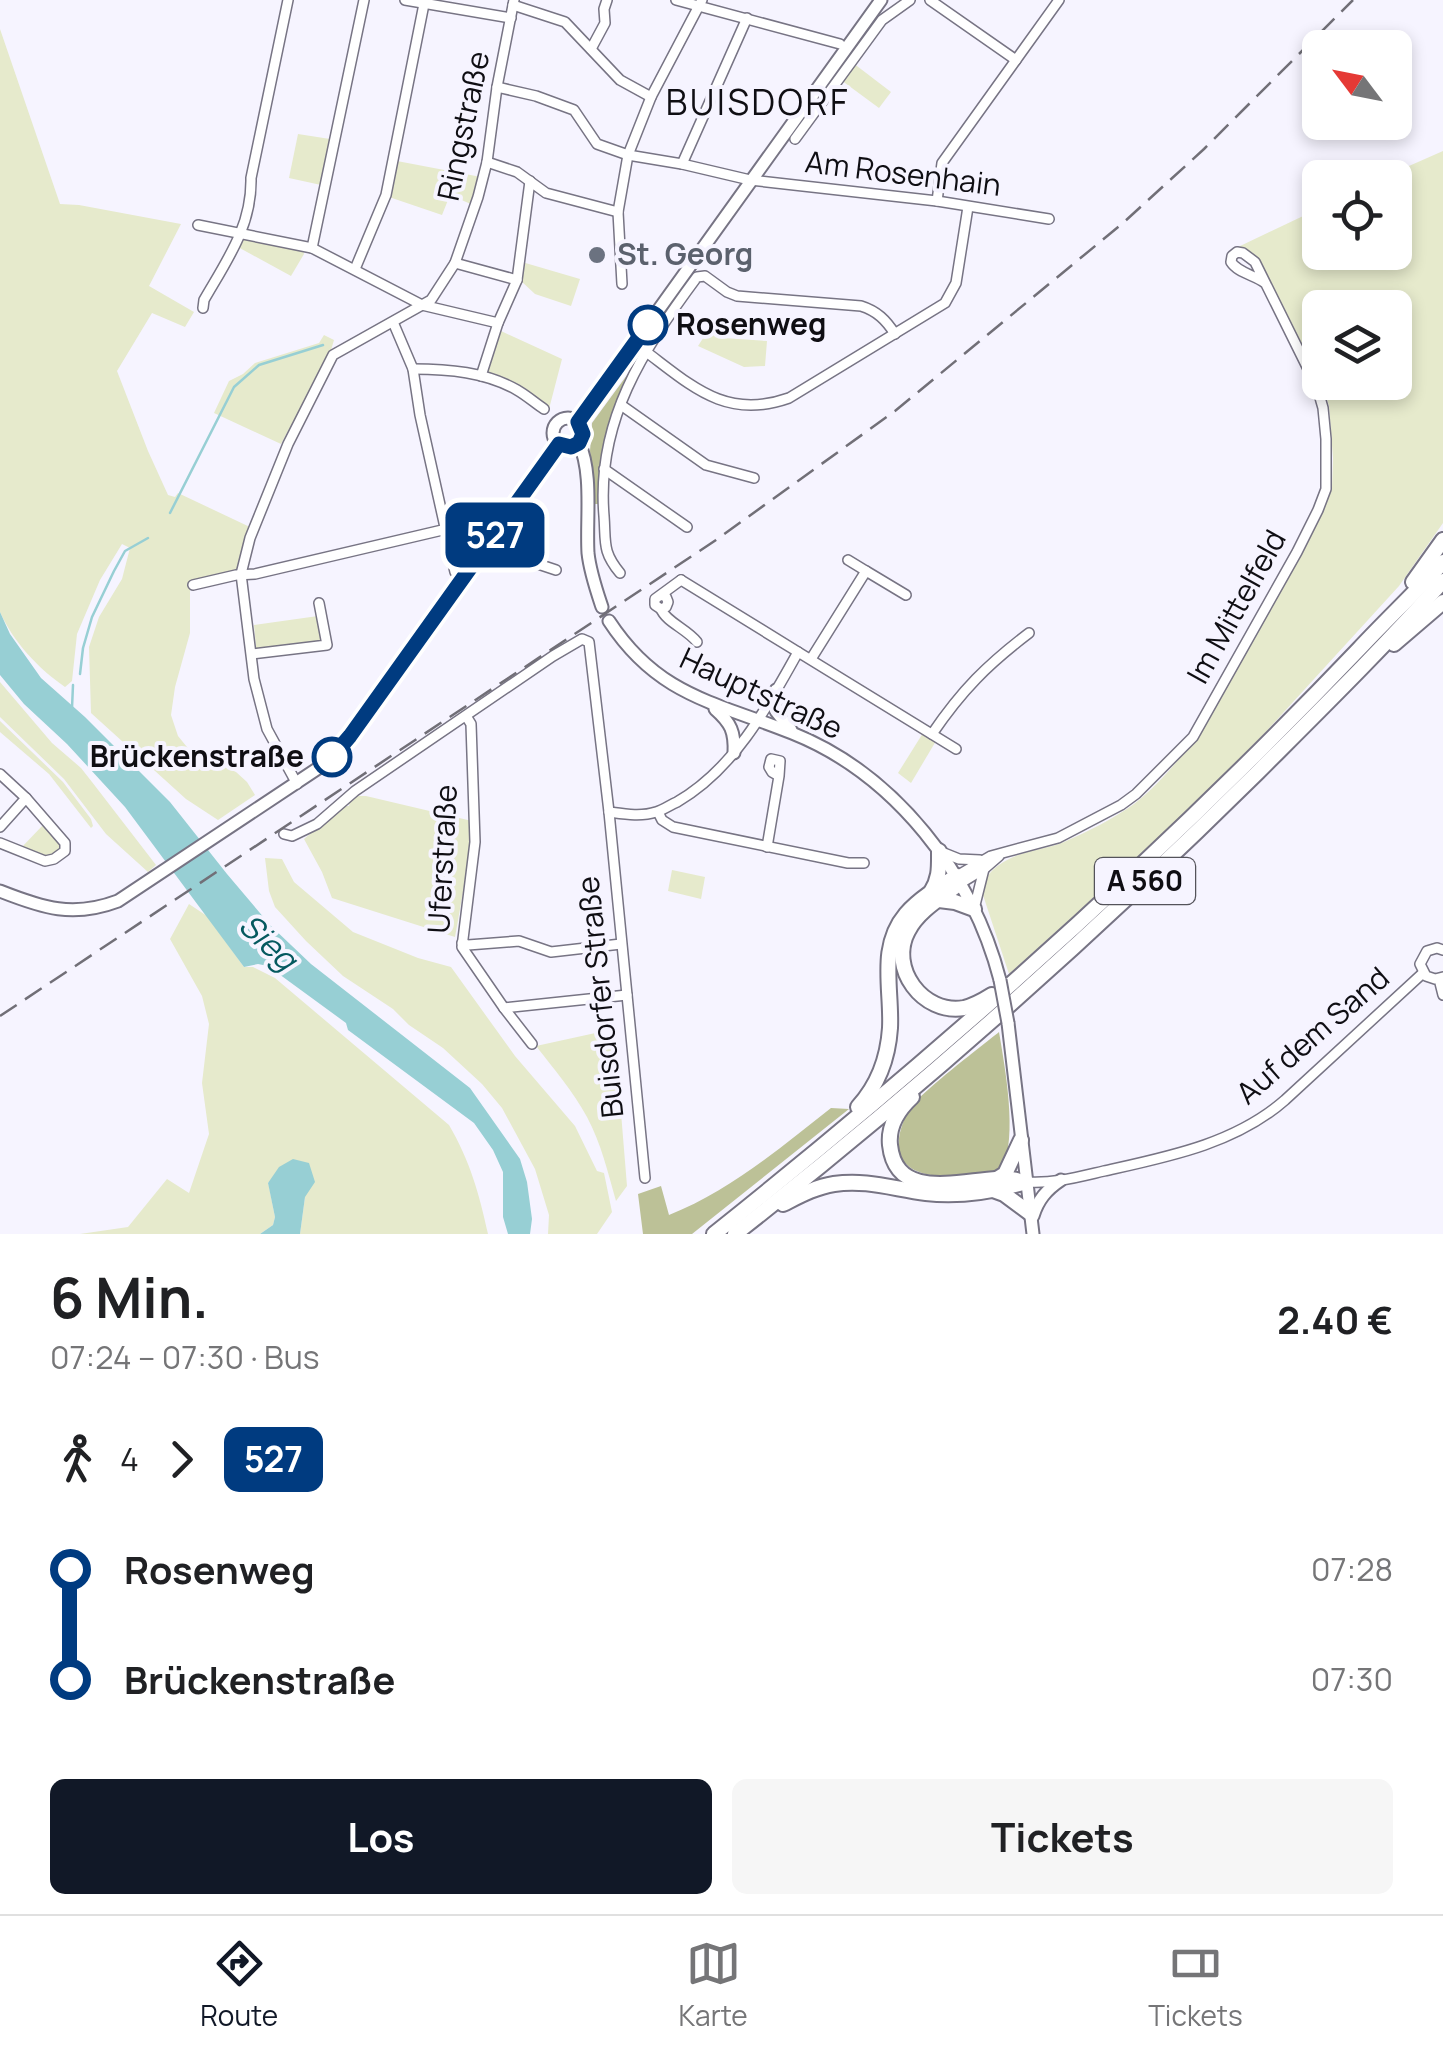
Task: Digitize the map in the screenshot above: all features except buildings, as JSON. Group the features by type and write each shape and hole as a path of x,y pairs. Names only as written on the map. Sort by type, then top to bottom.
{"highway":[{"path":"1376,630 1443,540"},
{"name":"A 560","path":"714,1234 966,1026 1160,849 1255,757 1443,562"},
{"name":"A 560","path":"735,1234 946,1060 1087,935 1336,693 1443,581"},
{"path":"1336,693 1443,602"},
{"path":"939,851 935,896 913,922 902,945 908,979 926,999 965,1008 1026,972"},
{"path":"811,1156 816,1146 868,1096 876,1082 888,1046 891,941 904,915 959,880"},
{"path":"935,896 974,909"},
{"path":"946,1060 936,1076 904,1104 895,1119 890,1142 896,1164 910,1178 932,1184 994,1185 1032,1223"},
{"path":"994,1185 1005,1174 1021,1140"},
{"path":"756,1217 831,1184 880,1184 930,1194 994,1185 1011,1178 1026,1182"}],"main road":[{"path":"578,422 640,348 750,180 881,0"},
{"path":"579,443 571,447 559,444 554,436 558,422 566,418 578,422 583,434 579,443 586,472 588,555 602,606"},
{"path":"0,891 45,908 63,910 88,910 118,902 323,766 350,736 559,444"},
{"name":"Hauptstraße","path":"609,621 636,658 671,683 708,703 794,733 848,763 903,807 939,851 959,880 985,932 1000,980 1032,1223"},
{"path":"776,690 776,711 794,733"},
{"path":"708,703 732,727 734,753"},
{"path":"1032,1223 1046,1190 1060,1180"}],"street":[{"path":"203,308 243,233 288,0"},
{"path":"312,248 364,0"},
{"path":"405,0 511,18"},
{"path":"591,49 606,23 607,0"},
{"path":"676,0 701,3 840,44"},
{"path":"795,140 882,20 910,0"},
{"path":"930,0 1016,60"},
{"path":"937,202 942,163 1058,0"},
{"path":"514,3 566,22 620,80 650,97"},
{"name":"Ringstraße","path":"393,322 431,300 454,262 487,162 514,3"},
{"path":"622,284 618,212 628,155 650,97 701,3"},
{"path":"355,269 386,195 424,4"},
{"path":"682,164 746,18"},
{"path":"498,88 574,110 597,144 628,155"},
{"name":"Am Rosenhain","path":"628,155 750,180 1049,219"},
{"path":"487,162 518,172 546,193 618,212"},
{"path":"481,376 517,280 530,181"},
{"path":"640,348 722,402 752,406 789,398 939,308 956,284 968,207"},
{"path":"198,225 312,248 422,305 498,323"},
{"path":"454,262 517,280"},
{"path":"620,573 607,556 603,505 608,440 640,348 697,277 701,275 737,296 861,306 882,316 895,334"},
{"name":"Im Mittelfeld","path":"959,880 1000,854 1058,838 1121,805 1188,742 1318,510 1326,488 1328,459 1323,408 1318,387 1265,283"},
{"path":"296,784 267,729 254,680 240,574 250,538 288,444 333,356 393,322 412,369 455,572 463,579"},
{"path":"412,369 448,369 481,376 515,388 544,409"},
{"path":"620,405 706,465 754,478"},
{"path":"604,469 687,528"},
{"path":"193,585 485,520 499,529"},
{"path":"475,564 526,560 556,570"},
{"path":"848,560 906,595"},
{"path":"811,660 866,571"},
{"path":"697,642 664,616 661,609 668,602 662,595 682,576 956,749"},
{"path":"252,654 326,645 319,603"},
{"path":"932,734 980,672 1029,633"},
{"name":"Uferstraße","path":"284,834 292,836 317,824 355,791 568,646 582,640 588,642"},
{"name":"Buisdorfer Straße","path":"588,642 645,1178"},
{"path":"609,812 658,812 699,788 734,753 798,652"},
{"name":"Uferstraße","path":"466,716 471,724 475,842 462,943 532,1044"},
{"path":"0,774 40,811 65,843 65,851 49,861 0,842"},
{"path":"767,847 779,776"},
{"path":"0,826 26,798"},
{"path":"658,812 672,827 864,863"},
{"path":"939,851 983,864 974,909"},
{"path":"462,943 518,940 552,952 621,944"},
{"name":"Auf dem Sand","path":"1026,1182 1060,1180 1167,1156 1224,1138 1257,1122 1423,973 1423,954 1432,948 1443,950"},
{"path":"1423,973 1441,978 1443,996"},
{"path":"504,1008 627,994"}],"green space":[{"path":"0,29 60,204 181,224 149,286 194,312 185,327 152,313 117,371 168,495 175,497 178,493 252,528 238,573 194,583 190,580 190,633 171,715 178,736 191,752 236,772 255,795 218,820 186,799 91,713 89,647 99,617 122,579 130,548 122,544 100,580 77,634 72,681 65,687 28,654 0,612"},
{"path":"853,63 891,92 879,108 841,80"},
{"path":"298,134 330,139 321,185 289,178"},
{"path":"1443,151 1443,523 1399,586 1262,736 1149,848 1009,974 982,892 988,875 1011,858 1064,842 1100,825 1134,804 1165,774 1194,741 1324,509 1332,488 1333,458 1327,400 1412,400 1412,290 1302,290 1302,346 1261,264 1238,247 1302,217 1302,270 1412,270 1412,165"},
{"path":"397,161 481,177 473,205 450,195 442,215 389,197"},
{"path":"244,238 303,250 304,254 291,276 236,246"},
{"path":"522,262 580,279 571,306 535,294 520,280"},
{"path":"709,329 724,338 767,341 765,366 744,367 698,346"},
{"path":"501,331 562,359 549,409 516,386 489,376"},
{"path":"324,335 334,340 329,357 281,444 214,413 229,381 255,363 319,343"},
{"path":"638,360 616,402 602,451 599,504 595,504 590,451 592,423"},
{"path":"318,616 322,642 256,648 254,625"},
{"path":"0,682 52,743 92,782 156,865 148,872 106,834 64,779 0,717"},
{"path":"0,721 63,782 91,819 91,828 49,774 0,732"},
{"path":"923,733 936,741 911,783 898,773"},
{"path":"351,796 366,796 472,821 455,937 332,898 304,839 343,806 349,806"},
{"path":"45,823 61,843 47,858 21,848"},
{"path":"265,858 282,859 294,882 353,932 451,967 515,1056 575,1126 597,1171 604,1173 612,1212 597,1234 548,1234 549,1215 535,1169 502,1108 443,1048 343,976 306,941 275,907"},
{"path":"672,870 705,877 701,899 668,891"},
{"path":"189,904 207,916 244,967 253,967 275,978 449,1125 473,1178 488,1234 300,1234 305,1197 268,1182 275,1217 273,1225 260,1234 80,1234 128,1227 167,1179 189,1193 209,1134 202,1083 209,1024 202,996 170,939"},
{"path":"600,1032 615,1039 627,1186 616,1201 587,1117 536,1046"},
{"path":"999,1032 1010,1121 1002,1169 947,1176 919,1172 909,1166 899,1146 907,1113 935,1084"},
{"path":"831,1108 849,1109 692,1234 643,1234 638,1194 661,1186 669,1215 713,1194 754,1167"}],"water":[{"name":"Sieg","path":"0,612 10,634 41,678 170,802 271,926 311,964 470,1088 520,1159 532,1219 530,1234 508,1234 503,1217 503,1172 474,1123 268,966 244,967 125,807 0,675"},
{"path":"293,1159 309,1163 315,1182 305,1197 300,1234 260,1234 273,1225 275,1217 268,1183 279,1167"}],"waterway":[{"path":"170,513 234,387 259,365 323,345"},
{"path":"80,674 92,617 114,571 125,551 148,538"},
{"path":"72,708 73,685"}],"railway":[{"path":"0,1016 716,540 895,411 1123,223 1204,149 1353,0"}],"bus line":[{"name":"527","path":"332,757 559,444 571,447 579,443 583,434 578,422 648,325"}],"place":[{"name":"St. Georg","path":"597,255"},
{"name":"Rosenweg","path":"648,325"},
{"name":"Brückenstraße","path":"332,757"}],"district":[{"name":"BUISDORF","path":"758,103"}]}
